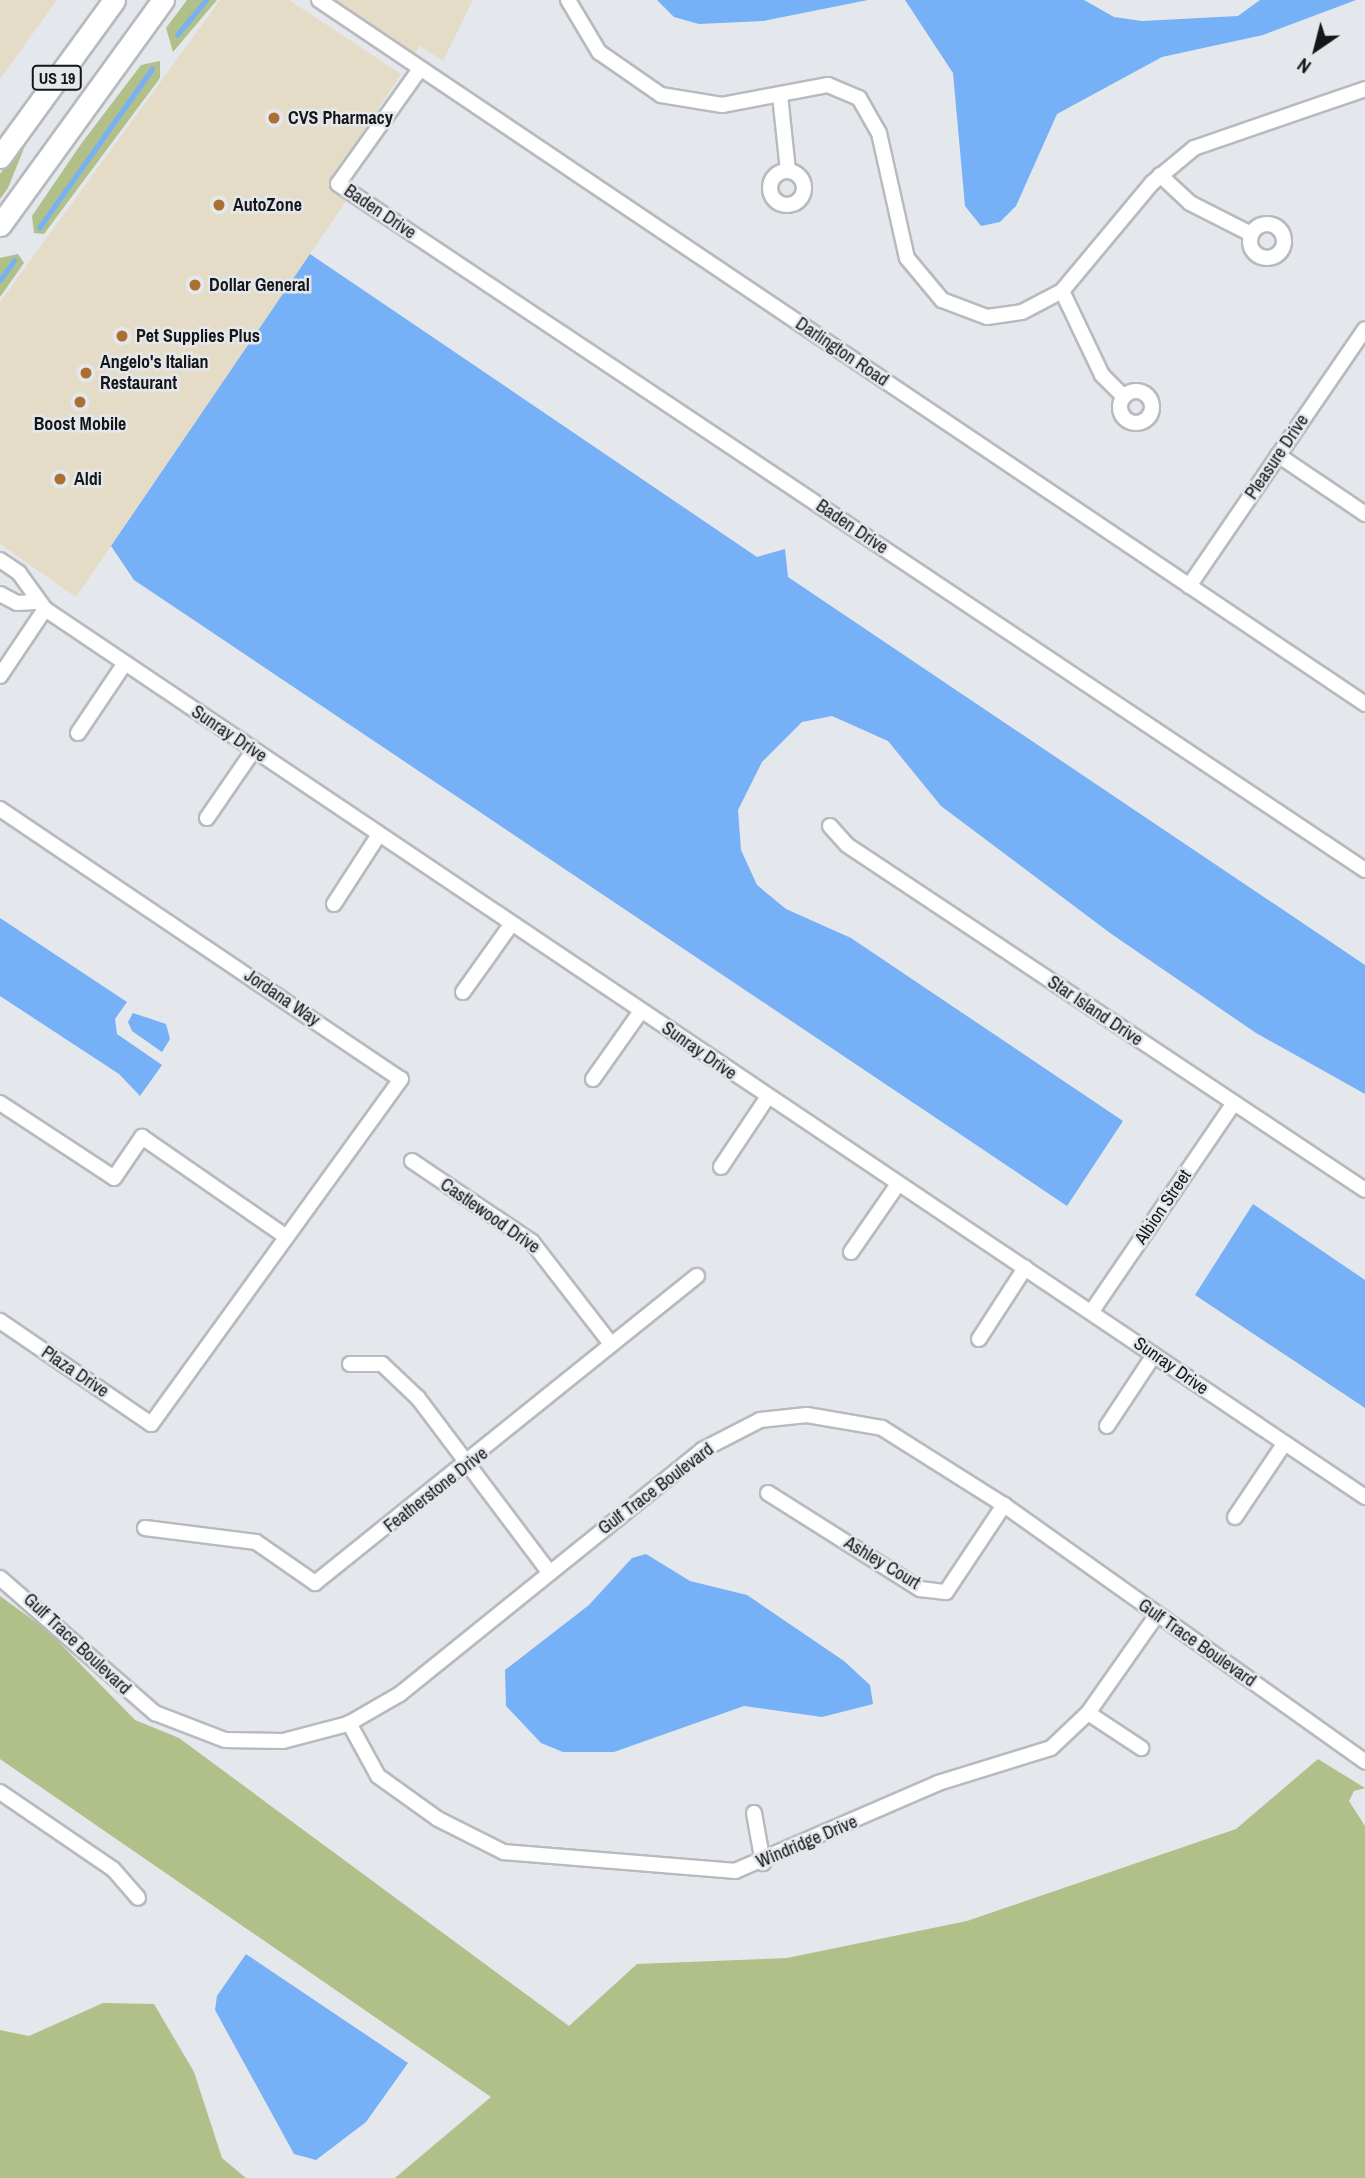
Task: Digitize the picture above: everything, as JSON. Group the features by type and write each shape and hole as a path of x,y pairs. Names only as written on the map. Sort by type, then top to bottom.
{"highway":[{"name":"US 19","path":"0,157 114,0"},
{"name":"US 19","path":"0,225 163,0"}],"street":[{"name":"Darlington Road","path":"319,0 1365,704"},
{"path":"568,0 589,41 650,91 708,106 828,85 866,105 879,133 901,245 942,300 997,317 1036,307 1062,291 1160,175 1210,140 1365,89"},
{"name":"Baden Drive","path":"420,69 338,184 1365,870"},
{"path":"780,95 788,171"},
{"path":"1160,175 1190,203 1251,234"},
{"path":"1062,291 1102,374 1124,397"},
{"name":"Pleasure Drive","path":"1189,586 1363,334"},
{"path":"1278,455 1365,514"},
{"name":"Sunray Drive","path":"0,560 19,573 40,605 510,926 1092,1311 1365,1497"},
{"name":"Sunray Drive","path":"0,594 17,603 40,605"},
{"path":"0,676 40,605"},
{"path":"78,733 125,663"},
{"path":"207,818 253,751"},
{"name":"Jordana Way","path":"0,809 401,1079 150,1424"},
{"name":"Star Island Drive","path":"830,827 847,845 1365,1189"},
{"path":"334,904 378,836"},
{"path":"463,992 510,926"},
{"path":"593,1079 641,1011"},
{"path":"721,1167 767,1098"},
{"path":"0,1102 114,1178 142,1137 285,1236"},
{"name":"Albion Street","path":"1092,1311 1234,1103"},
{"name":"Castlewood Drive","path":"412,1161 532,1242 611,1344"},
{"path":"851,1252 898,1184"},
{"path":"979,1339 1025,1268"},
{"name":"Featherstone Drive","path":"145,1528 256,1542 315,1583 469,1466 611,1344 697,1276"},
{"name":"Plaza Drive","path":"0,1321 150,1424"},
{"path":"1107,1426 1153,1354"},
{"path":"349,1364 382,1364 418,1398 549,1572"},
{"name":"Gulf Trace Boulevard","path":"0,1578 155,1713 225,1740 283,1741 349,1723 400,1694 702,1450 760,1420 807,1415 883,1428 1004,1505 1365,1762"},
{"path":"1235,1517 1284,1444"},
{"name":"Ashley Court","path":"768,1493 920,1589 946,1592 1004,1505"},
{"name":"Windridge Drive","path":"349,1723 378,1776 438,1819 504,1852 704,1871 763,1863 938,1783 1051,1748 1088,1713 1157,1615"},
{"path":"1088,1713 1140,1748"},
{"path":"0,1793 113,1869 138,1898"},
{"path":"754,1813 763,1863"}],"shaded area":[{"path":"0,0 57,0 0,79"},
{"path":"220,0 289,0 401,74 328,185 347,200 76,597 0,544 0,302"},
{"path":"334,0 473,0 443,61 420,46 414,55"}],"green space":[{"path":"187,0 217,0 173,52 166,28"},
{"path":"160,61 160,78 44,234 34,233 32,216 81,144 141,65"},
{"path":"30,133 8,188 0,199 0,174"},
{"path":"18,254 24,263 0,297 0,258"},
{"path":"0,1596 48,1631 135,1720 179,1738 569,2026 637,1964 787,1958 967,1921 1236,1829 1318,1759 1365,1788 1354,1791 1349,1801 1365,1826 1365,2178 395,2178 491,2097 0,1759"},
{"path":"103,2003 154,2004 194,2072 222,2158 246,2178 0,2178 0,2030 29,2036"}],"water":[{"path":"657,0 868,0 763,21 699,24 674,17"},
{"path":"905,0 1084,0 1114,17 1142,21 1238,16 1260,0 1356,0 1263,35 1162,57 1057,114 1016,206 1000,222 981,226 965,206 953,73"},
{"path":"310,254 757,557 785,549 788,577 1365,965 1365,1094 1256,1033 1110,933 941,806 888,741 832,716 802,722 762,762 738,810 741,850 757,885 786,909 851,938 1123,1121 1067,1206 134,580 111,546"},
{"path":"0,918 127,1002 115,1019 117,1034 162,1065 140,1096 119,1074 0,996"},
{"path":"133,1013 166,1024 170,1039 162,1052 132,1031 128,1022"},
{"path":"1253,1204 1365,1280 1365,1408 1195,1295"},
{"path":"646,1554 690,1581 747,1595 844,1661 870,1685 873,1704 822,1717 744,1706 614,1752 563,1752 541,1743 506,1706 505,1670 589,1605 632,1558"},
{"path":"246,1954 408,2063 366,2122 316,2160 294,2154 215,2010 217,1996"}],"waterway":[{"path":"177,35 206,0"},
{"path":"39,228 152,69"},
{"path":"0,280 14,261"}],"place":[{"name":"CVS Pharmacy","path":"274,118"},
{"name":"AutoZone","path":"219,205"},
{"name":"Dollar General","path":"195,285"},
{"name":"Pet Supplies Plus","path":"122,336"},
{"name":"Angelo's Italian Restaurant","path":"86,373"},
{"name":"Boost Mobile","path":"80,402"},
{"name":"Aldi","path":"60,479"}]}
